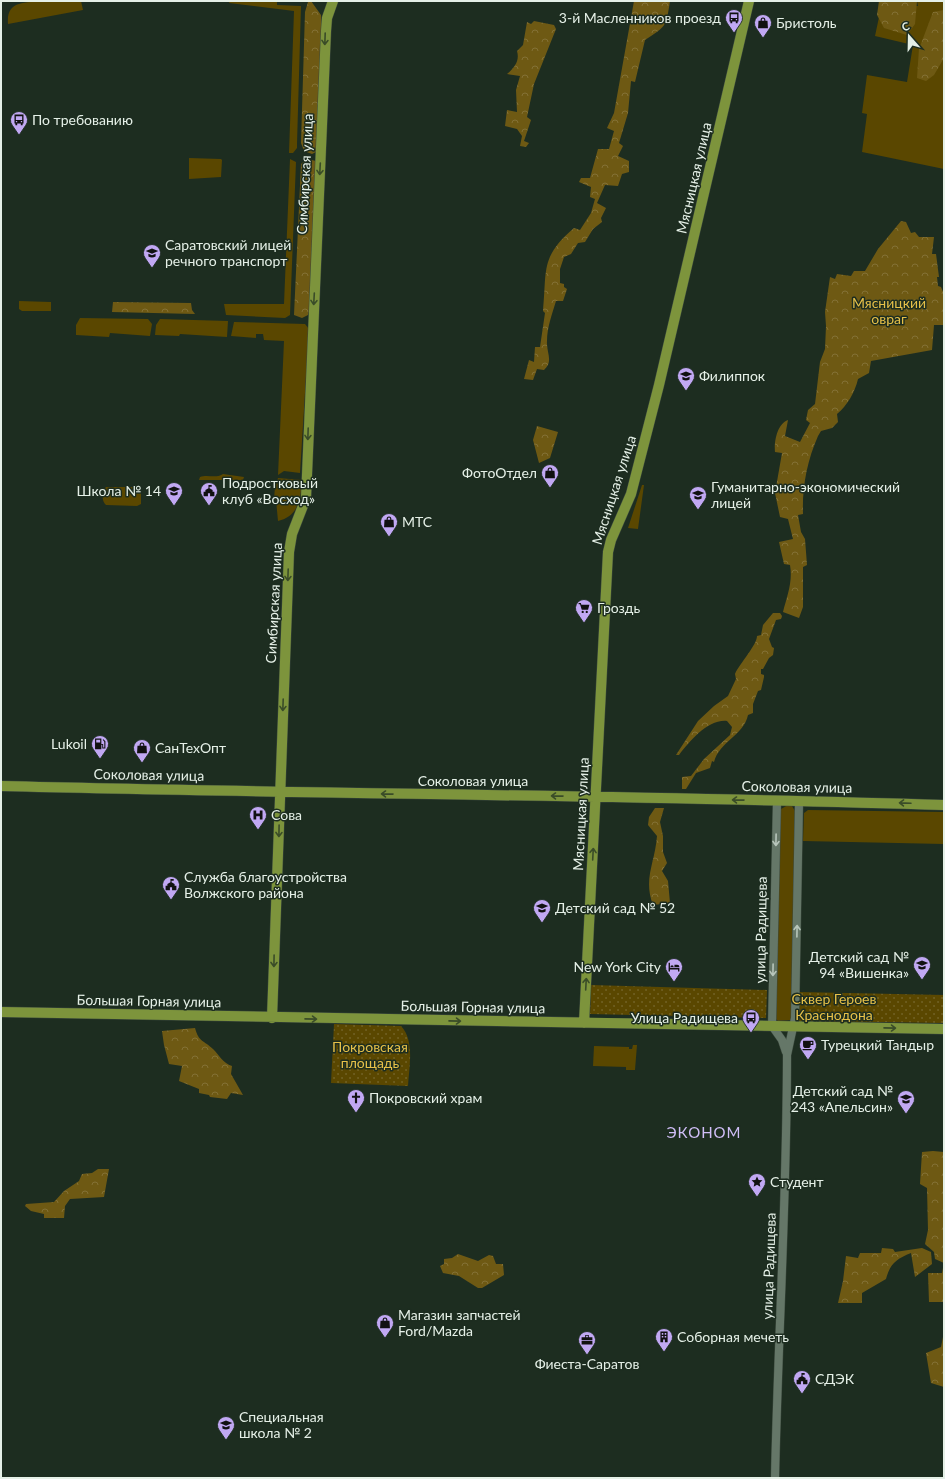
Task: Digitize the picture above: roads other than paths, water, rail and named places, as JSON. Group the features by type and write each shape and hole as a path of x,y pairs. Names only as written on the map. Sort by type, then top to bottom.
{"main road":[{"name":"Симбирская улица","path":"272,1018 289,552 292,534 306,498 326,31 327,18 333,1"},
{"name":"Мясницкая улица","path":"584,1023 609,545 631,494 659,385 749,1"},
{"name":"Соколовая улица","path":"1,786 280,792 596,796 944,805"},
{"name":"Большая Горная улица","path":"1,1012 944,1029"}],"street":[{"name":"улица Радищева","path":"777,801 772,1026 782,1040 787,1055"},
{"name":"улица Радищева","path":"775,1478 777,1371 781,1309 787,1055 790,1037 795,1026 799,802"}],"place":[{"name":"3-й Масленников проезд","path":"734,33"},
{"name":"Бристоль","path":"763,38"},
{"name":"По требованию","path":"19,135"},
{"name":"Саратовский лицей речного транспорт","path":"152,268"},
{"name":"Филиппок","path":"686,391"},
{"name":"ФотоОтдел","path":"550,488"},
{"name":"Школа № 14","path":"174,506"},
{"name":"Подростковый клуб «Восход»","path":"209,506"},
{"name":"Гуманитарно-экономический лицей","path":"698,510"},
{"name":"МТС","path":"389,537"},
{"name":"Гроздь","path":"584,623"},
{"name":"Lukoil","path":"100,759"},
{"name":"СанТехОпт","path":"142,763"},
{"name":"Сова","path":"258,830"},
{"name":"Служба благоустройства Волжского района","path":"171,900"},
{"name":"Детский сад № 52","path":"542,923"},
{"name":"Детский сад № 94 «Вишенка»","path":"922,980"},
{"name":"New York City","path":"674,982"},
{"name":"Улица Радищева","path":"751,1033"},
{"name":"Турецкий Тандыр","path":"808,1060"},
{"name":"Покровский храм","path":"356,1113"},
{"name":"Детский сад № 243 «Апельсин»","path":"906,1114"},
{"name":"Студент","path":"757,1197"},
{"name":"Магазин запчастей Ford/Mazda","path":"385,1338"},
{"name":"Соборная мечеть","path":"664,1352"},
{"name":"Фиеста-Саратов","path":"587,1355"},
{"name":"СДЭК","path":"802,1394"},
{"name":"Специальная школа № 2","path":"226,1440"}],"district":[{"name":"ЭКОНОМ","path":"704,1133"}],"park label":[{"name":"Мясницкий овраг","path":"889,312"},
{"name":"Сквер Героев Краснодона","path":"834,1008"},
{"name":"Покровская площадь","path":"370,1056"}]}
